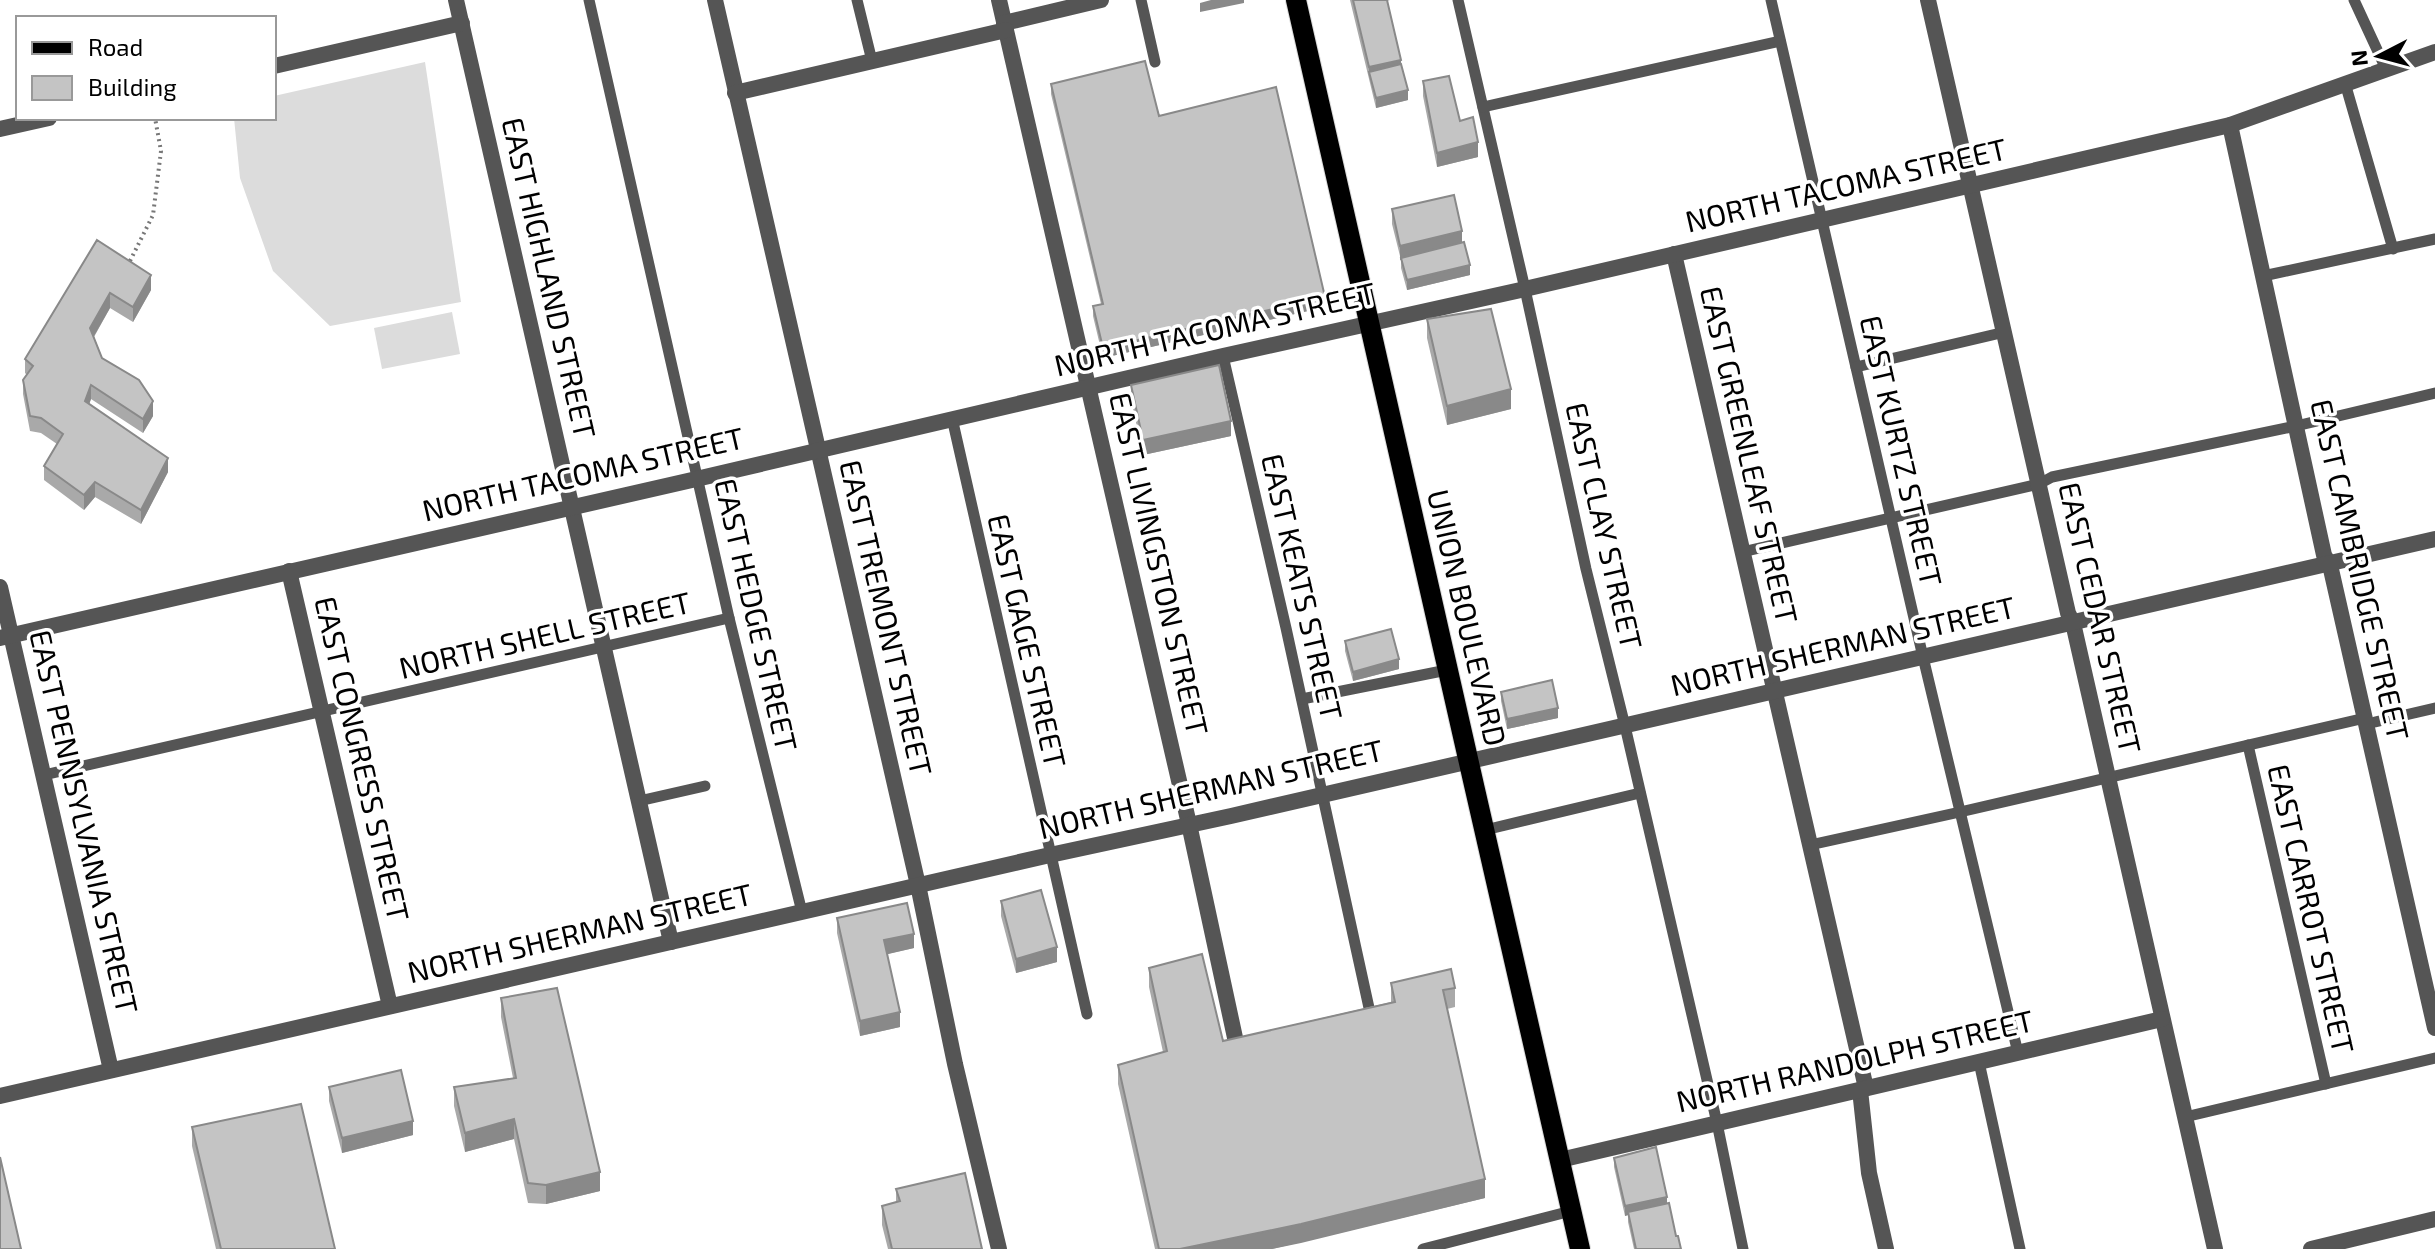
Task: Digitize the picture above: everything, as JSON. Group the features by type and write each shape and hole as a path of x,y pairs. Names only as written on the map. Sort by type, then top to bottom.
{"main road":[{"name":"UNION BOULEVARD","path":"1296,0 1580,1249"}],"street":[{"name":"EAST HIGHLAND STREET","path":"456,0 671,942"},
{"name":"EAST TREMONT STREET","path":"715,0 999,1249"},
{"name":"EAST LIVINGSTON STREET","path":"999,0 1189,824 1237,1047"},
{"path":"735,93 1005,26 1049,6 1101,0"},
{"name":"EAST CEDAR STREET","path":"1928,0 2215,1249"},
{"path":"276,66 462,23"},
{"name":"NORTH TACOMA STREET","path":"6,637 2230,125 2435,52"},
{"path":"0,129 40,120"},
{"name":"EAST CAMBRIDGE STREET","path":"2230,125 2324,555 2330,565 2369,721 2435,1028"},
{"name":"EAST GREENLEAF STREET","path":"1674,254 1863,1089 1869,1173 1886,1249"},
{"name":"NORTH SHERMAN STREET","path":"0,1096 2435,539"},
{"name":"EAST CONGRESS STREET","path":"289,571 390,1006"},
{"name":"EAST PENNSYLVANIA STREET","path":"0,587 6,637 44,775 111,1070"},
{"name":"NORTH RANDOLPH STREET","path":"1560,1160 2162,1019"},
{"path":"2311,1249 2435,1219"}],"lane":[{"name":"EAST HEDGE STREET","path":"589,0 729,618 802,912"},
{"path":"857,0 872,61"},
{"path":"1141,0 1155,62"},
{"name":"EAST CLAY STREET","path":"1458,0 1586,569 1717,1123 1743,1249"},
{"name":"EAST KURTZ STREET","path":"1771,0 2018,1053"},
{"path":"2354,0 2386,69"},
{"path":"1483,107 1780,41"},
{"path":"2345,83 2393,249"},
{"path":"2263,276 2435,239"},
{"path":"1856,367 2005,332"},
{"name":"EAST KEATS STREET","path":"1223,356 1371,1017"},
{"path":"1742,552 2039,484 2052,477 2296,426 2435,393"},
{"name":"EAST GAGE STREET","path":"952,418 1087,1014"},
{"name":"NORTH SHELL STREET","path":"44,775 729,618"},
{"path":"1302,699 1447,670"},
{"path":"1810,845 2248,745 2435,708"},
{"name":"EAST CARROT STREET","path":"2248,745 2326,1084"},
{"path":"639,801 705,786"},
{"path":"1485,830 1640,793"},
{"path":"2185,1117 2435,1058"},
{"path":"1979,1062 2020,1249"},
{"path":"1423,1249 1571,1211"}],"path":[{"path":"130,261 153,215 161,151 155,120"}],"shaded area":[{"path":"425,62 461,302 330,326 273,271 240,178 234,120 276,120 276,96"},
{"path":"452,312 460,354 382,369 374,328"}],"building":[{"path":"1353,0 1387,0 1401,60 1369,67"},
{"path":"1145,61 1159,116 1276,87 1325,297 1103,348 1093,306 1103,304 1051,84"},
{"path":"1401,64 1408,90 1376,98 1369,72"},
{"path":"1449,76 1460,121 1473,117 1478,142 1437,153 1423,81"},
{"path":"1454,195 1462,231 1400,246 1392,209"},
{"path":"97,240 151,275 133,307 110,293 90,328 102,358 139,380 153,401 143,419 91,385 85,401 168,458 141,510 95,482 84,495 44,466 63,434 41,418 30,416 23,380 33,366 25,359"},
{"path":"1464,242 1470,265 1407,280 1401,258"},
{"path":"1491,309 1511,389 1447,406 1427,319"},
{"path":"1219,365 1231,421 1143,440 1131,385"},
{"path":"1391,629 1399,659 1353,672 1345,641"},
{"path":"1552,680 1558,708 1507,719 1501,692"},
{"path":"1041,890 1057,947 1016,959 1001,901"},
{"path":"907,903 914,934 884,940 900,1012 860,1021 837,918"},
{"path":"1202,954 1223,1041 1395,1002 1391,983 1451,969 1455,988 1443,990 1485,1179 1301,1224 1180,1249 1159,1249 1118,1065 1167,1051 1149,968"},
{"path":"557,988 600,1172 546,1185 528,1183 514,1119 465,1133 454,1087 516,1078 501,998"},
{"path":"401,1070 413,1121 342,1138 329,1087"},
{"path":"301,1104 335,1249 221,1249 192,1127"},
{"path":"1656,1147 1667,1197 1625,1206 1614,1158"},
{"path":"0,1157 21,1249 0,1249"},
{"path":"965,1173 982,1249 892,1249 882,1206 900,1201 896,1189"},
{"path":"1669,1203 1681,1249 1636,1249 1628,1212"}]}
